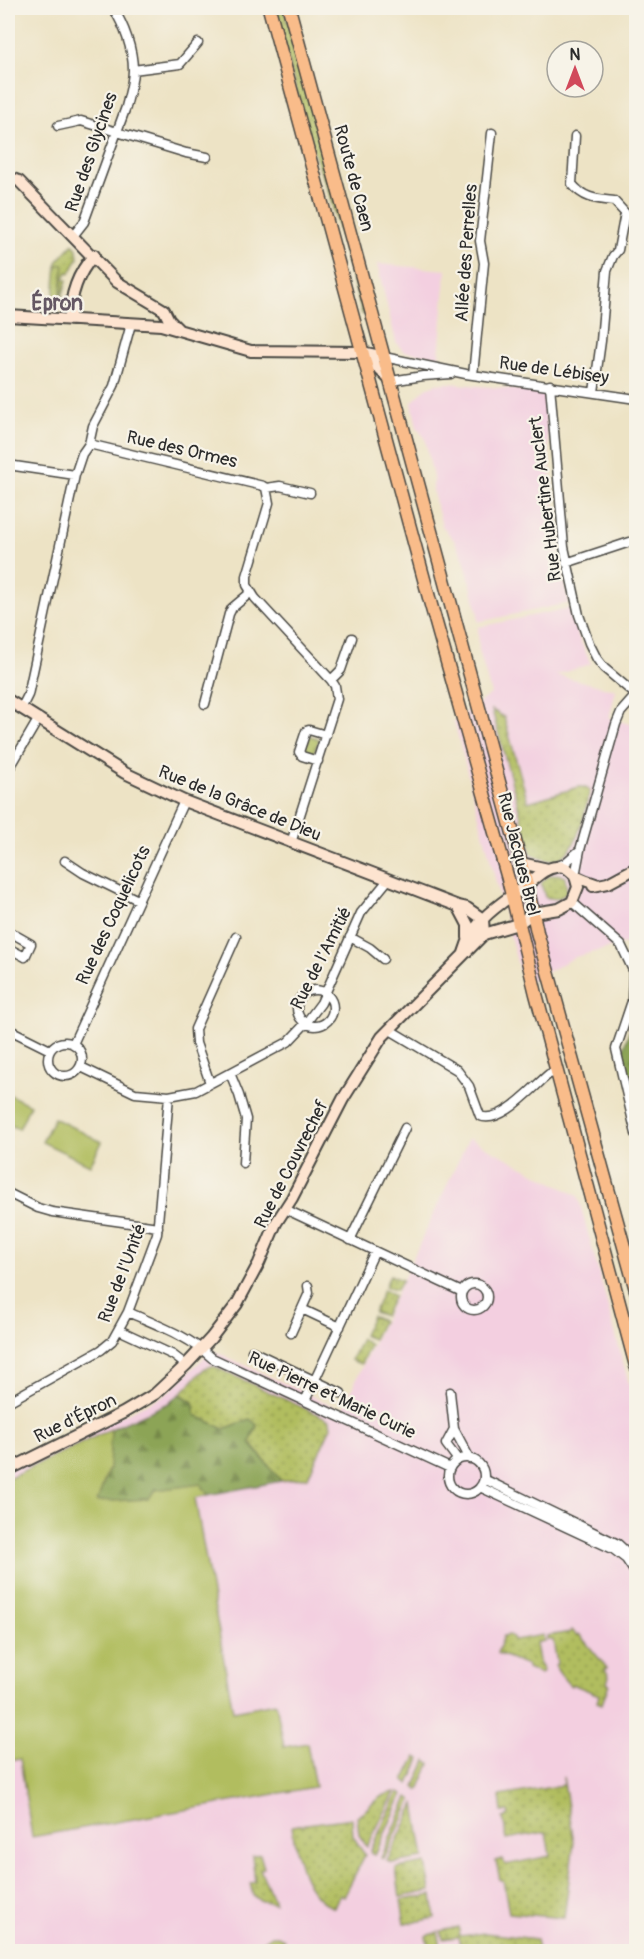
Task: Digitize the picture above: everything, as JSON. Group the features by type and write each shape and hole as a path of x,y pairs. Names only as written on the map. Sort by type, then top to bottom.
{"main road":[{"name":"Route de Caen","path":"268,8 358,352"},
{"name":"Route de Caen","path":"289,8 384,357"},
{"name":"Rue Jacques Brel","path":"358,352 518,924 553,1073 636,1366"},
{"name":"Rue Jacques Brel","path":"384,357 636,1290"},
{"path":"510,900 533,913"}],"street":[{"name":"Rue des Glycines","path":"73,236 84,222 126,107 133,70 126,33 113,8"},
{"path":"133,70 180,64 198,43"},
{"path":"58,126 81,121 186,153 207,157"},
{"name":"Allée des Perrelles","path":"470,374 484,264 480,241 492,133"},
{"path":"575,136 572,184 589,198 614,201 625,213 618,250 607,271 594,392"},
{"path":"8,177 19,182 94,255 117,282 164,310 169,320 178,329"},
{"path":"70,320 74,287 83,268 94,255"},
{"name":"Rue de Lébisey","path":"8,316 161,325 251,351 358,352 470,374 636,399"},
{"path":"22,707 28,695 75,475 82,454 89,444 93,426 114,386 131,324"},
{"path":"358,352 391,381"},
{"name":"Rue de Lébisey","path":"391,381 430,375 470,374"},
{"name":"Rue Hubertine Auclert","path":"550,385 566,563 579,615 593,653 604,668 636,695"},
{"name":"Rue des Ormes","path":"89,444 266,488 280,486 310,493"},
{"path":"8,465 75,475"},
{"path":"266,488 269,503 247,576 247,585 250,593 331,680 335,686 337,699 291,843"},
{"path":"566,563 636,540"},
{"path":"205,704 229,614 232,608 250,593"},
{"path":"331,680 341,670 352,638"},
{"path":"575,876 580,850 616,724 621,712 636,695"},
{"name":"Rue de la Grâce de Dieu","path":"8,700 125,773 184,801 466,908 483,919"},
{"path":"8,771 39,718"},
{"path":"318,761 302,756 299,752 302,742 306,731 309,730 326,735"},
{"name":"Rue des Coquelicots","path":"73,1044 184,801"},
{"path":"527,885 552,868 566,863 580,850"},
{"path":"64,861 138,900"},
{"path":"521,863 552,868 564,867 570,870 575,876 578,887 574,898"},
{"path":"533,913 559,909 582,890 608,883 636,868"},
{"path":"575,876 598,885"},
{"name":"Rue de l'Amitié","path":"81,1067 135,1093 170,1096 196,1090 288,1042 321,1003 361,913 388,880"},
{"name":"Rue de Couvrechef","path":"464,953 468,938 483,919 527,885"},
{"path":"574,898 621,945 633,970 632,1001 616,1048 636,1134"},
{"path":"458,906 468,925 468,938"},
{"name":"Rue de Couvrechef","path":"155,1394 202,1348 237,1304 259,1263 276,1223 360,1070 390,1030 484,934 518,924 533,913"},
{"path":"483,919 484,934"},
{"path":"8,932 32,944 25,957 8,948"},
{"path":"210,1083 196,1043 195,1029 236,937"},
{"path":"350,937 384,959"},
{"path":"308,991 325,993 333,1009 328,1020 318,1025 306,1023 298,1015 300,998 308,991"},
{"path":"8,1029 50,1050"},
{"path":"390,1030 457,1070 469,1086 480,1116 487,1119 497,1117 506,1111 553,1073"},
{"path":"60,1042 73,1044 81,1054 81,1067 68,1077 56,1075 47,1061 50,1050 60,1042"},
{"path":"230,1073 246,1119 243,1163"},
{"name":"Rue de l'Unité","path":"8,1402 101,1350 112,1341 119,1330 153,1248 158,1227 170,1096"},
{"path":"350,1240 405,1128"},
{"path":"8,1193 38,1208 52,1212 158,1227"},
{"path":"285,1209 462,1292"},
{"path":"305,1401 375,1251"},
{"path":"291,1333 309,1293 308,1286"},
{"path":"302,1309 340,1327"},
{"name":"Rue Pierre et Marie Curie","path":"128,1312 202,1348 212,1358 450,1468"},
{"path":"119,1330 173,1355 186,1365"},
{"path":"252,1351 341,1393"},
{"path":"450,1392 454,1429 470,1459 483,1469 482,1483 467,1494 457,1492 448,1479 450,1468 458,1460 470,1459"},
{"name":"Rue d'Épron","path":"8,1470 97,1427 155,1394"},
{"path":"454,1429 446,1444 458,1460"},
{"path":"482,1483 618,1544 636,1561"},
{"path":"482,1483 613,1549 626,1559 636,1574"}],"shaded area":[{"path":"377,264 446,270 439,357 403,351 396,342"},
{"path":"447,383 544,392 557,545 569,603 478,622 478,613 464,559 454,540 442,526 433,492 433,478 425,438 417,428 412,402 426,388"},
{"path":"570,608 579,638 591,664 556,675 616,690 609,718 636,726 636,941 575,957 523,985 454,721 491,694 479,650 478,627"},
{"path":"469,1138 578,1196 636,1410 636,1951 8,1952 8,1470 167,1394 212,1350 342,1410"}],"green space":[{"path":"274,8 284,8 366,313 362,314 328,190 312,148"},
{"path":"73,244 77,249 78,258 64,279 67,280 61,301 63,265 57,265 57,262"},
{"path":"57,265 64,265 59,306 53,306"},
{"path":"492,710 504,717 528,802 579,787 585,787 590,791 580,830 574,843 567,853 557,859 546,860 531,853"},
{"path":"310,736 318,738 319,741 312,756 305,752 306,742"},
{"path":"558,874 565,877 567,891 558,898 545,897 541,883 548,876"},
{"path":"636,1002 636,1107 622,1052 632,1024"},
{"path":"8,1094 30,1105 19,1129 8,1124"},
{"path":"54,1118 102,1142 90,1165 42,1142"},
{"path":"390,1275 402,1280 396,1290 385,1287"},
{"path":"383,1290 394,1296 384,1316 374,1312"},
{"path":"372,1316 382,1321 373,1339 363,1335"},
{"path":"361,1339 370,1345 361,1364 351,1360"},
{"path":"213,1366 330,1420 331,1427 308,1477 281,1481 250,1442 257,1426 250,1419 224,1429 195,1415 193,1402 180,1394 205,1368"},
{"path":"180,1394 193,1402 195,1415 224,1429 250,1419 257,1425 250,1443 281,1481 208,1495 201,1484 148,1499 97,1502 109,1467 111,1429 169,1403"},
{"path":"111,1429 109,1467 97,1502 148,1499 156,1490 201,1484 208,1495 195,1498 233,1711 276,1703 284,1747 307,1743 315,1787 32,1837 20,1759 8,1761 8,1478"},
{"path":"572,1630 577,1636 579,1634 607,1668 605,1669 609,1676 607,1683 609,1684 602,1704 597,1702 599,1695 572,1684 571,1686 555,1665 557,1664 553,1640 547,1640 547,1636"},
{"path":"510,1635 515,1640 543,1635 544,1641 536,1643 543,1672 540,1674 527,1668 527,1665 497,1653 504,1636"},
{"path":"416,1757 420,1759 409,1784 404,1781"},
{"path":"426,1761 430,1764 419,1790 415,1786"},
{"path":"563,1777 574,1842 564,1918 509,1913 503,1880 500,1880 496,1861 503,1859 505,1865 550,1856 546,1832 507,1839 503,1818 509,1816 508,1812 502,1812 500,1796 564,1785"},
{"path":"395,1792 367,1847 359,1835 357,1817 378,1799"},
{"path":"398,1792 403,1794 375,1855 370,1852"},
{"path":"408,1797 412,1800 384,1859 381,1858"},
{"path":"415,1804 424,1858 392,1863 387,1861"},
{"path":"352,1818 353,1836 365,1855 344,1896 340,1894 334,1908 323,1902 308,1884 299,1862 292,1826"},
{"path":"260,1854 264,1868 260,1869 275,1903 262,1901 253,1896 250,1883 255,1882 252,1856"},
{"path":"426,1863 431,1891 400,1897 396,1868"},
{"path":"432,1895 435,1918 405,1924 401,1900"},
{"path":"459,1927 460,1936 485,1933 536,1939 538,1951 462,1951 459,1937 443,1939 441,1931"},
{"path":"438,1932 442,1951 429,1951 426,1936"},
{"path":"272,1936 284,1939 278,1951 264,1951 263,1942"}],"district":[{"name":"Épron","path":"57,303"}]}
